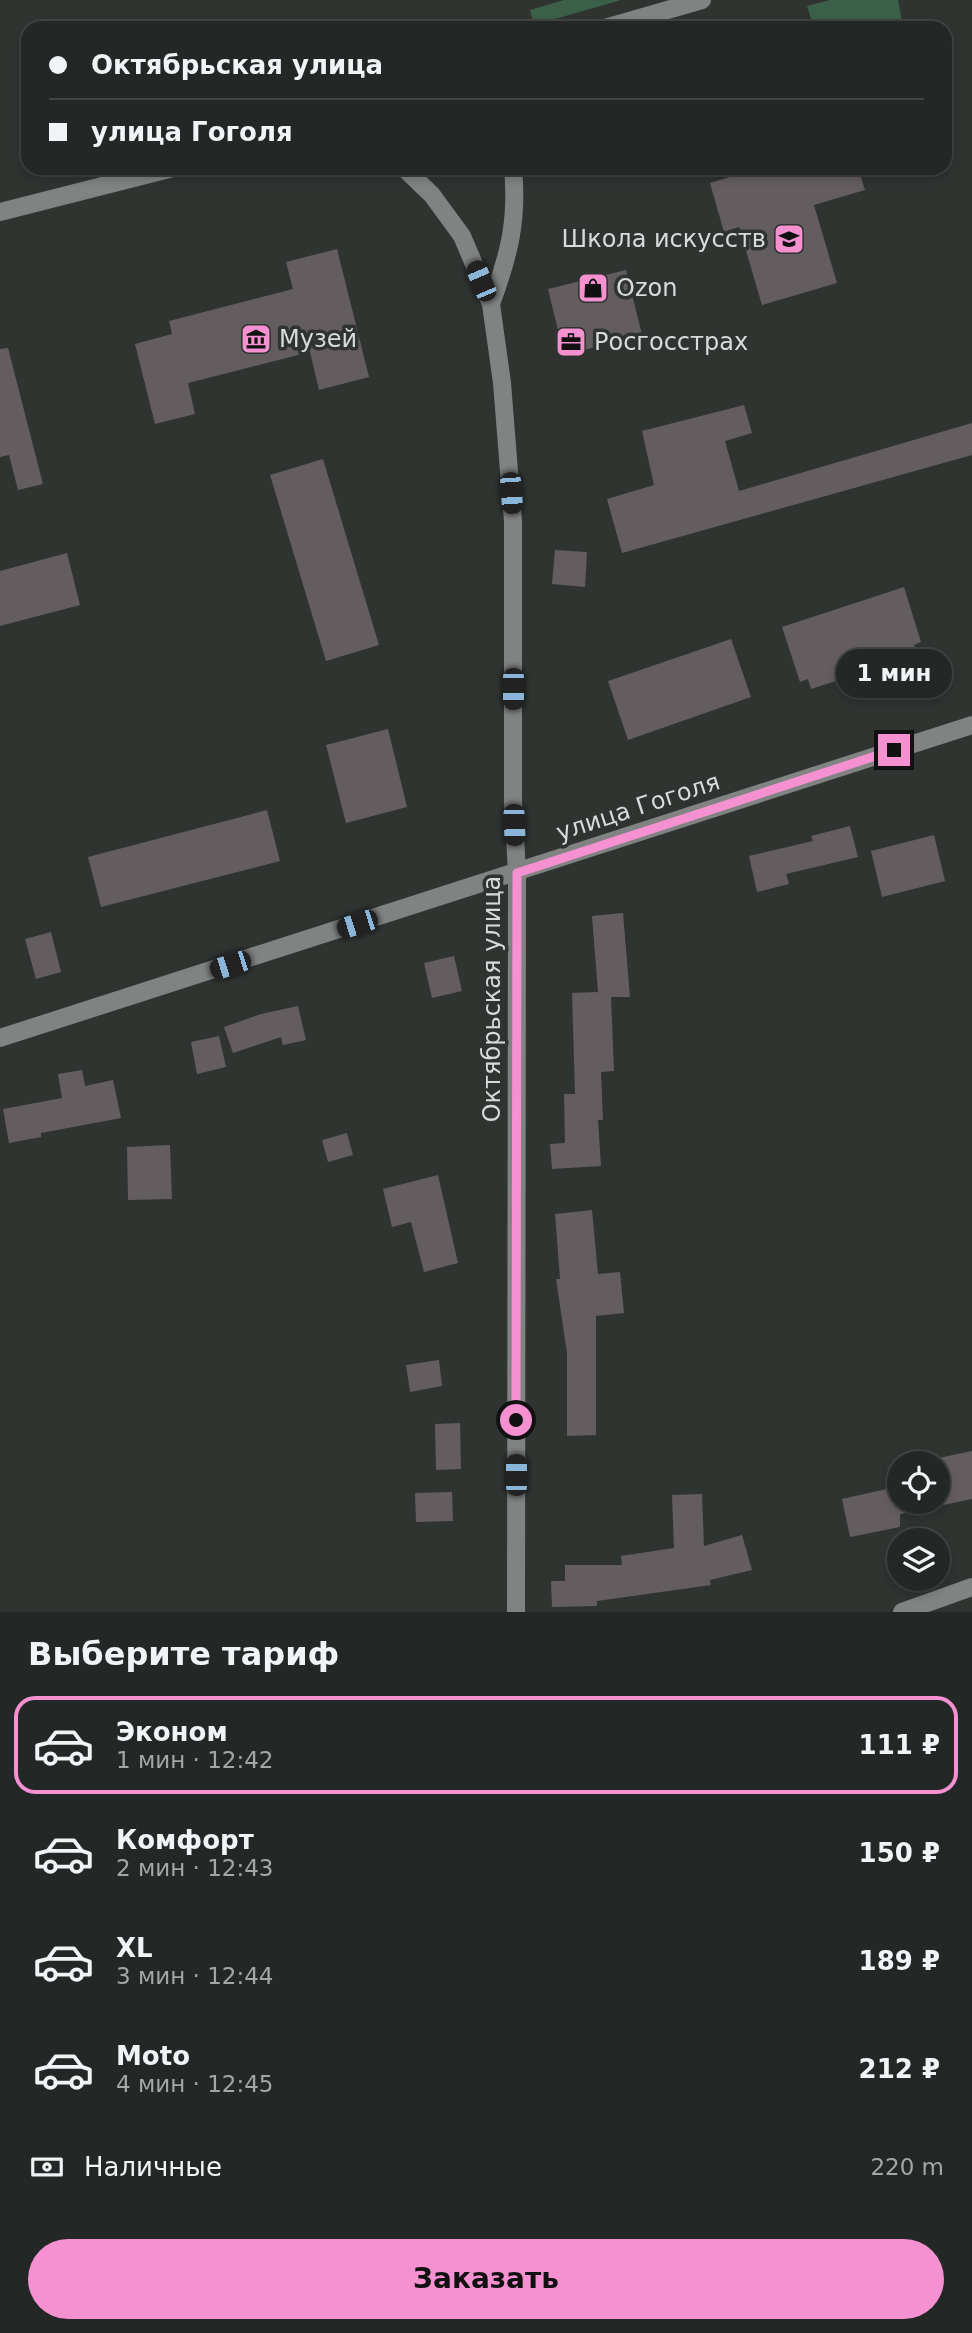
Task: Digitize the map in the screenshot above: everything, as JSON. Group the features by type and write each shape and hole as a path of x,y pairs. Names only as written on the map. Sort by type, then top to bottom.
{"street":[{"path":"629,21 702,0"},
{"path":"0,212 145,175"},
{"name":"Октябрьская улица","path":"411,175 432,195 462,236 491,304 502,383 513,521 513,801 517,873 516,1612"},
{"name":"Октябрьская улица","path":"491,304 509,255 515,195 514,175"},
{"name":"улица Гоголя","path":"0,1038 972,724"},
{"path":"902,1612 972,1587"}],"green space":[{"path":"564,0 621,0 548,21 533,21 530,10"},
{"path":"830,0 898,0 902,21 812,21 807,6"}],"building":[{"name":"Школа искусств","path":"737,175 860,175 865,190 814,205 837,283 762,305 739,227 724,232 710,183"},
{"name":"Музей","path":"337,249 369,377 319,390 310,352 188,383 195,414 155,424 135,344 172,334 169,321 293,289 286,262"},
{"path":"626,270 642,335 564,355 548,289"},
{"path":"8,348 43,484 18,490 9,455 0,457 0,349"},
{"path":"744,405 752,433 725,441 739,491 972,423 972,455 622,553 607,499 654,485 642,431"},
{"path":"323,459 379,645 326,661 270,475"},
{"path":"555,550 587,552 585,587 552,584"},
{"path":"67,553 80,605 0,626 0,571"},
{"path":"904,587 921,642 914,645 917,655 811,689 808,679 800,682 782,627"},
{"path":"731,639 751,697 628,740 608,681"},
{"path":"388,729 407,807 346,823 326,745"},
{"path":"267,810 280,861 101,907 88,857"},
{"path":"850,826 858,857 786,874 789,884 757,892 749,856 813,841 811,836"},
{"path":"934,835 945,881 882,897 871,851"},
{"path":"623,913 630,997 611,997 614,1071 601,1072 603,1120 598,1120 601,1166 552,1169 550,1144 565,1143 564,1094 575,1094 572,993 598,992 592,916"},
{"path":"51,932 61,972 36,979 25,939"},
{"path":"454,956 462,991 432,998 424,963"},
{"path":"298,1006 306,1040 283,1045 281,1037 233,1053 224,1027 261,1014"},
{"path":"219,1036 226,1067 197,1074 191,1042"},
{"path":"82,1070 85,1086 113,1080 121,1118 41,1133 41,1137 9,1143 3,1109 62,1098 58,1074"},
{"path":"347,1133 353,1155 328,1162 322,1140"},
{"path":"170,1145 172,1199 128,1200 127,1147"},
{"path":"438,1175 458,1263 424,1272 411,1222 392,1227 383,1189"},
{"path":"592,1210 598,1274 620,1272 624,1313 596,1316 596,1435 567,1436 567,1353 556,1279 560,1279 555,1214"},
{"path":"439,1360 442,1386 410,1392 406,1365"},
{"path":"460,1423 461,1469 436,1470 435,1424"},
{"path":"972,1451 972,1499 950,1504 950,1456"},
{"path":"887,1489 887,1514 900,1514 900,1527 850,1537 842,1499"},
{"path":"452,1492 453,1521 416,1522 415,1493"},
{"path":"702,1494 704,1546 742,1535 752,1570 710,1580 711,1585 597,1601 597,1606 552,1607 551,1581 565,1581 565,1565 622,1565 621,1556 674,1548 672,1495"}],"place":[{"name":"Школа искусств","path":"789,239"},
{"name":"Ozon","path":"593,288"},
{"name":"Музей","path":"256,339"},
{"name":"Росгосстрах","path":"571,342"}],"route":[{"path":"516,1420 517,873 894,750"}]}
